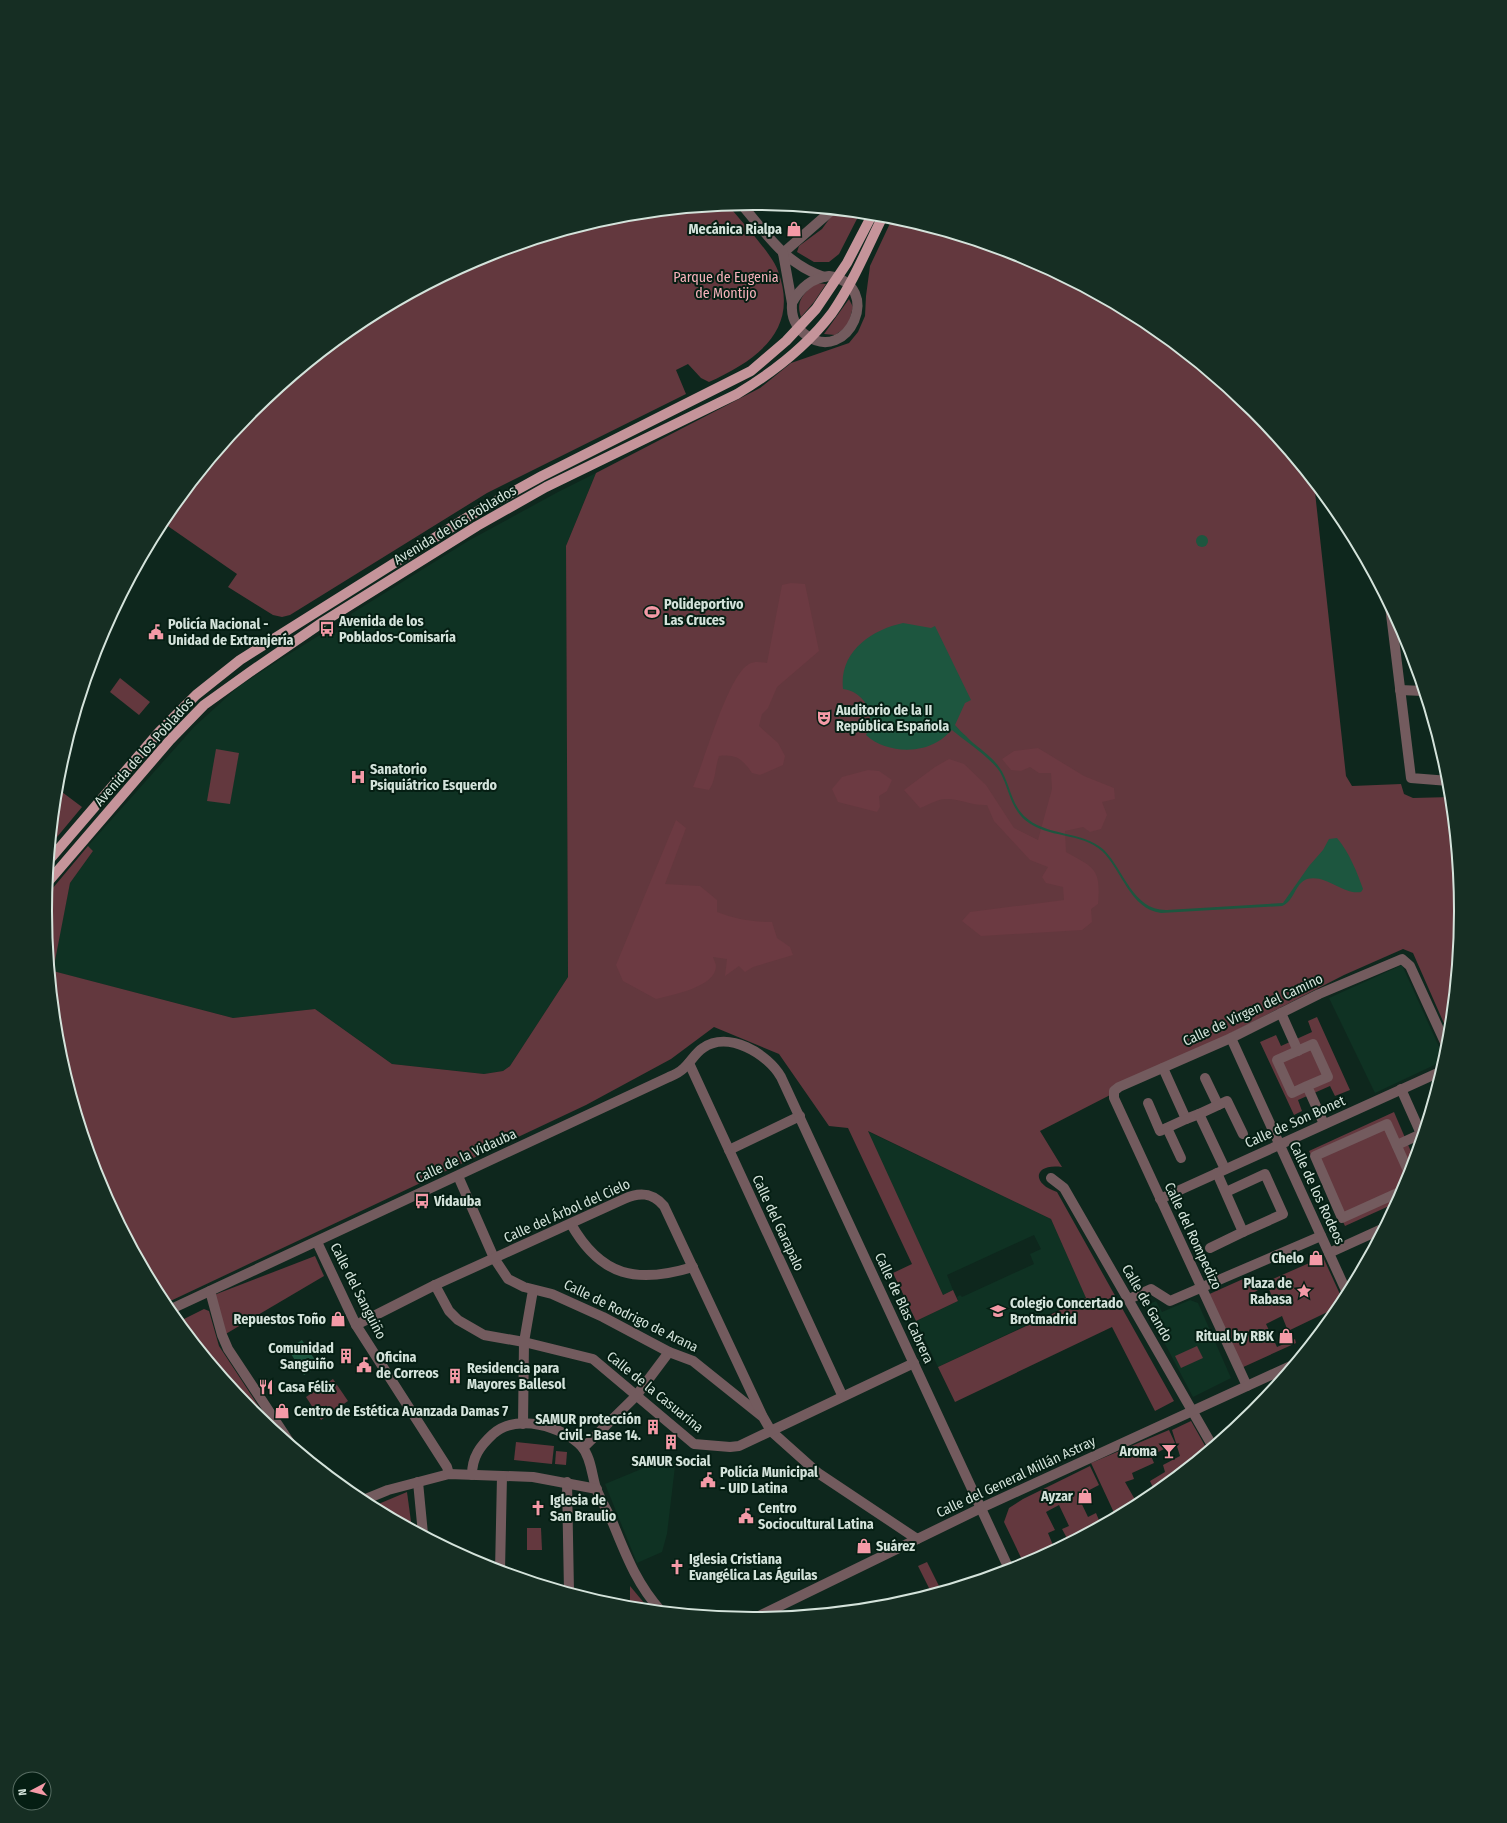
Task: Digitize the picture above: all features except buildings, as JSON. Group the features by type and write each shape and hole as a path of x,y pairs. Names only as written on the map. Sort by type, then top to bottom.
{"main road":[{"name":"Avenida de los Poblados","path":"55,853 159,732 196,695 240,660 471,515 542,476 752,371 799,329 838,279 869,220"},
{"name":"Avenida de los Poblados","path":"54,875 170,740 204,705 250,672 323,622 477,526 546,487 737,394 758,380 811,338 831,313 849,285 880,221"}],"street":[{"path":"746,210 783,253 803,269 824,277 838,279 849,285 856,296 858,309 852,328 844,335 836,340 826,341 811,338 799,329 793,317 783,253"},
{"path":"783,253 827,214"},
{"path":"792,303 806,285 824,277"},
{"path":"1392,620 1411,778 1443,781"},
{"path":"1400,690 1419,691"},
{"name":"Calle de Virgen del Camino","path":"1114,1098 1115,1089 1231,1038 1281,1013 1397,960 1404,960 1410,966 1443,1039"},
{"path":"1281,1013 1298,1050"},
{"name":"Calle de los Rodeos","path":"1231,1038 1345,1288"},
{"name":"Calle de la Vidauba","path":"174,1307 669,1077 684,1069 702,1048 720,1041 739,1044 768,1060"},
{"path":"1313,1044 1328,1077 1307,1086 1292,1093 1277,1060 1313,1044"},
{"name":"Calle de Blas Cabrera","path":"768,1060 781,1077 800,1116 1007,1565"},
{"name":"Calle del Garapalo","path":"689,1063 842,1395"},
{"path":"1163,1068 1186,1119"},
{"name":"Calle de Son Bonet","path":"1160,1198 1436,1074"},
{"path":"1205,1078 1218,1105"},
{"path":"1307,1086 1324,1124"},
{"path":"1401,1089 1420,1130"},
{"name":"Calle del Rompedizo","path":"1114,1098 1247,1386"},
{"path":"1148,1103 1160,1131 1227,1101 1243,1134"},
{"path":"1199,1114 1221,1171 1226,1192 1243,1232"},
{"path":"729,1150 800,1116"},
{"path":"1396,1194 1342,1218 1315,1156 1387,1124 1407,1167"},
{"path":"1167,1128 1181,1158"},
{"path":"1397,1145 1418,1137"},
{"path":"1210,1248 1283,1214 1265,1174 1226,1192"},
{"name":"Calle de Rodrigo de Arana","path":"458,1176 494,1258 508,1279 515,1284 552,1294 603,1317 669,1352 693,1361 730,1389 763,1417 771,1431 818,1473 917,1539"},
{"name":"Calle de Gando","path":"1051,1178 1064,1188 1211,1443"},
{"name":"Calle del Árbol del Cielo","path":"356,1325 435,1285 630,1196 648,1195 659,1200 664,1206 763,1417"},
{"path":"571,1224 580,1240 593,1255 632,1276 650,1277 672,1274 693,1267"},
{"path":"1329,1253 1378,1231"},
{"path":"1129,1299 1150,1289 1170,1301 1321,1236"},
{"name":"Calle del Sanguiño","path":"317,1242 356,1325 449,1474"},
{"name":"Calle de la Casuarina","path":"435,1285 449,1311 469,1327 484,1335 524,1342 593,1359 694,1444 734,1446 771,1431 842,1395 914,1363"},
{"path":"523,1424 524,1342 533,1290"},
{"path":"210,1291 222,1335 228,1349 282,1431"},
{"path":"583,1448 636,1396 669,1352"},
{"name":"Calle del General Millán Astray","path":"766,1612 980,1508 1286,1368"},
{"path":"730,1389 736,1390 741,1388 745,1377"},
{"path":"472,1475 472,1465 478,1450 495,1432 508,1426 523,1424 549,1426 583,1448 591,1466 597,1489 635,1576 646,1595 656,1606"},
{"path":"369,1498 388,1490 449,1474 533,1477 567,1482 597,1489"},
{"path":"500,1566 502,1476"},
{"path":"418,1482 423,1530"},
{"path":"567,1482 569,1588"}],"shaded area":[{"name":"Sanatorio Psiquiátrico Esquerdo","path":"596,473 566,546 568,977 510,1066 503,1071 484,1074 392,1064 315,1009 233,1018 55,972 54,960 70,883 93,851 88,846 194,727 238,687 281,659 328,630 332,635 355,621 351,614 468,541"},
{"path":"1200,535 1204,535 1208,541 1204,547 1200,547 1196,543 1196,539"},
{"path":"791,583 805,584 819,651 777,687 768,708 762,714 759,726 778,743 785,756 783,765 760,775 752,773 742,761 735,757 719,756 713,782 709,790 693,787 717,720 733,684 741,671 749,664 756,662 767,663 782,585"},
{"path":"903,623 931,628 935,626 971,700 965,703 955,725 999,767 1006,779 1016,805 1024,816 1033,823 1053,831 1085,839 1104,850 1137,897 1146,904 1155,909 1167,910 1283,903 1309,866 1323,850 1329,839 1337,838 1349,856 1363,889 1361,892 1347,891 1321,879 1314,878 1303,881 1289,901 1282,906 1161,913 1150,910 1134,897 1109,859 1094,845 1044,830 1025,820 1016,809 1003,778 996,767 984,755 952,730 937,742 929,746 910,750 891,748 882,745 873,741 866,735 870,720 867,706 857,695 851,691 843,689 843,676 846,664 852,654 869,637 891,626"},
{"path":"1038,748 1084,776 1114,788 1115,799 1102,802 1107,815 1101,829 1090,832 1083,827 1065,831 1066,852 1090,866 1097,876 1099,892 1098,904 1091,909 1092,922 1082,930 981,936 962,921 970,912 1064,900 1063,887 1046,883 1042,877 1048,867 1030,860 994,821 987,805 944,799 920,808 904,790 935,767 949,759 964,764 986,785 1014,828 1038,840 1052,789 1051,773 1039,773 1030,767 1021,771 1011,770 1002,759 1014,751"},
{"path":"868,770 879,771 892,780 887,791 879,796 880,807 877,812 838,802 832,789 842,777"},
{"path":"676,820 686,828 665,884 700,886 717,900 717,912 744,920 772,922 777,938 790,947 793,955 753,967 745,972 739,966 725,976 727,959 713,957 716,966 714,973 701,985 656,999 623,981 616,965"},
{"path":"1402,965 1441,1051 1438,1063 1375,1093 1329,998"},
{"path":"867,1131 1051,1219 1086,1297 938,1367 916,1321 958,1301 957,1297 960,1295 962,1297 1034,1264 1030,1254 1041,1249 1034,1235 947,1275 953,1290 943,1295"},
{"path":"1190,1300 1198,1303 1231,1378 1193,1397 1145,1306 1156,1301 1162,1312"},
{"path":"302,1340 319,1366 304,1375 288,1349"},
{"path":"673,1456 676,1458 667,1534 662,1552 637,1563 605,1484"}],"green space":[{"name":"Parque de Eugenia de Montijo","path":"733,211 775,264 783,292 783,310 778,326 770,340 758,353 743,364 709,382 701,378 688,364 676,370 686,394 487,493 290,615 282,617 273,615 228,587 237,574 168,526 197,484 257,415 326,355 364,328 403,304 443,282 485,263 528,247 617,223 662,216"},
{"path":"832,215 857,218 839,254 829,262 814,262 797,252 799,246 822,229"},
{"path":"890,223 979,247 1022,263 1064,282 1143,328 1181,355 1250,415 1310,484 1315,491 1346,776 1352,786 1401,784 1404,794 1413,798 1445,797 1453,866 1455,912 1453,957 1445,1026 1413,953 1403,949 1344,975 1040,1131 1062,1167 1045,1168 1039,1175 1040,1180 1043,1184 1057,1192 1174,1401 1155,1411 1112,1327 955,1402 938,1367 1086,1298 1051,1219 868,1131 943,1295 953,1290 958,1301 916,1321 893,1273 912,1264 848,1128 829,1126 779,1054 714,1027 671,1059 586,1105 170,1301 124,1222 105,1180 89,1137 65,1048 58,1003 55,972 233,1018 315,1009 392,1064 484,1074 503,1071 510,1066 568,977 566,546 596,473 760,388 791,363 849,343 858,332 865,316 870,266"},
{"path":"816,283 826,284 814,302 801,317 799,311 800,302 804,294"},
{"path":"849,299 853,307 848,326 835,335 824,334"},
{"path":"120,678 150,702 139,715 110,692"},
{"path":"216,749 239,753 230,804 207,801"},
{"path":"62,792 82,807 56,838"},
{"path":"88,846 93,851 70,883 55,963 52,912 53,888"},
{"path":"1317,1017 1350,1090 1335,1096 1330,1086 1298,1100 1302,1111 1294,1115 1260,1042 1276,1035 1281,1046 1312,1032 1308,1021"},
{"path":"1394,1112 1412,1154 1391,1205 1345,1226 1309,1151"},
{"path":"315,1256 324,1276 224,1335 214,1295"},
{"path":"1323,1257 1340,1295 1330,1311 1288,1331 1282,1316 1266,1324 1277,1347 1295,1339 1296,1343 1239,1369 1205,1296 1252,1275 1258,1290 1253,1293 1259,1305 1273,1299 1266,1282"},
{"path":"204,1309 209,1311 219,1346 264,1415 226,1374 183,1319"},
{"path":"1197,1346 1203,1358 1181,1368 1175,1356"},
{"path":"333,1379 348,1401 321,1420 306,1397"},
{"path":"1191,1421 1206,1447 1181,1468 1153,1488 1150,1481 1165,1472 1163,1465 1180,1456 1172,1430"},
{"path":"1169,1430 1175,1443 1151,1456 1154,1463 1132,1473 1134,1479 1125,1482 1135,1500 1114,1513 1091,1463"},
{"path":"516,1442 554,1446 552,1464 514,1460"},
{"path":"556,1451 567,1452 566,1465 555,1464"},
{"path":"1090,1466 1099,1485 1078,1496 1088,1517 1096,1513 1100,1521 1067,1539 1062,1529 1069,1526 1059,1505 1046,1512 1055,1530 1048,1533 1053,1546 1022,1560 1004,1522 1009,1508 1023,1499"},
{"path":"407,1492 411,1524 403,1519 379,1504"},
{"path":"527,1528 541,1528 542,1550 527,1550"},
{"path":"927,1562 940,1588 930,1590 918,1566"},
{"path":"630,1586 645,1604 630,1602"}],"place":[{"name":"Mecánica Rialpa","path":"794,229"},
{"name":"Polideportivo Las Cruces","path":"652,612"},
{"name":"Avenida de los Poblados-Comisaría","path":"327,629"},
{"name":"Policía Nacional - Unidad de Extranjería","path":"156,632"},
{"name":"Auditorio de la II República Española","path":"824,718"},
{"name":"Sanatorio Psiquiátrico Esquerdo","path":"358,777"},
{"name":"Vidauba","path":"422,1201"},
{"name":"Chelo","path":"1316,1258"},
{"name":"Plaza de Rabasa","path":"1304,1291"},
{"name":"Colegio Concertado Brotmadrid","path":"998,1311"},
{"name":"Repuestos Toño","path":"338,1319"},
{"name":"Ritual by RBK","path":"1286,1336"},
{"name":"Comunidad Sanguiño","path":"346,1356"},
{"name":"Oficina de Correos","path":"364,1365"},
{"name":"Residencia para Mayores Ballesol","path":"455,1376"},
{"name":"Casa Félix","path":"266,1387"},
{"name":"Centro de Estética Avanzada Damas 7","path":"282,1411"},
{"name":"SAMUR protección civil - Base 14.","path":"653,1427"},
{"name":"SAMUR Social","path":"671,1442"},
{"name":"Aroma","path":"1169,1451"},
{"name":"Policía Municipal - UID Latina","path":"708,1480"},
{"name":"Ayzar","path":"1085,1496"},
{"name":"Iglesia de San Braulio","path":"538,1508"},
{"name":"Centro Sociocultural Latina","path":"746,1516"},
{"name":"Suárez","path":"864,1546"},
{"name":"Iglesia Cristiana Evangélica Las Águilas","path":"677,1567"}]}
